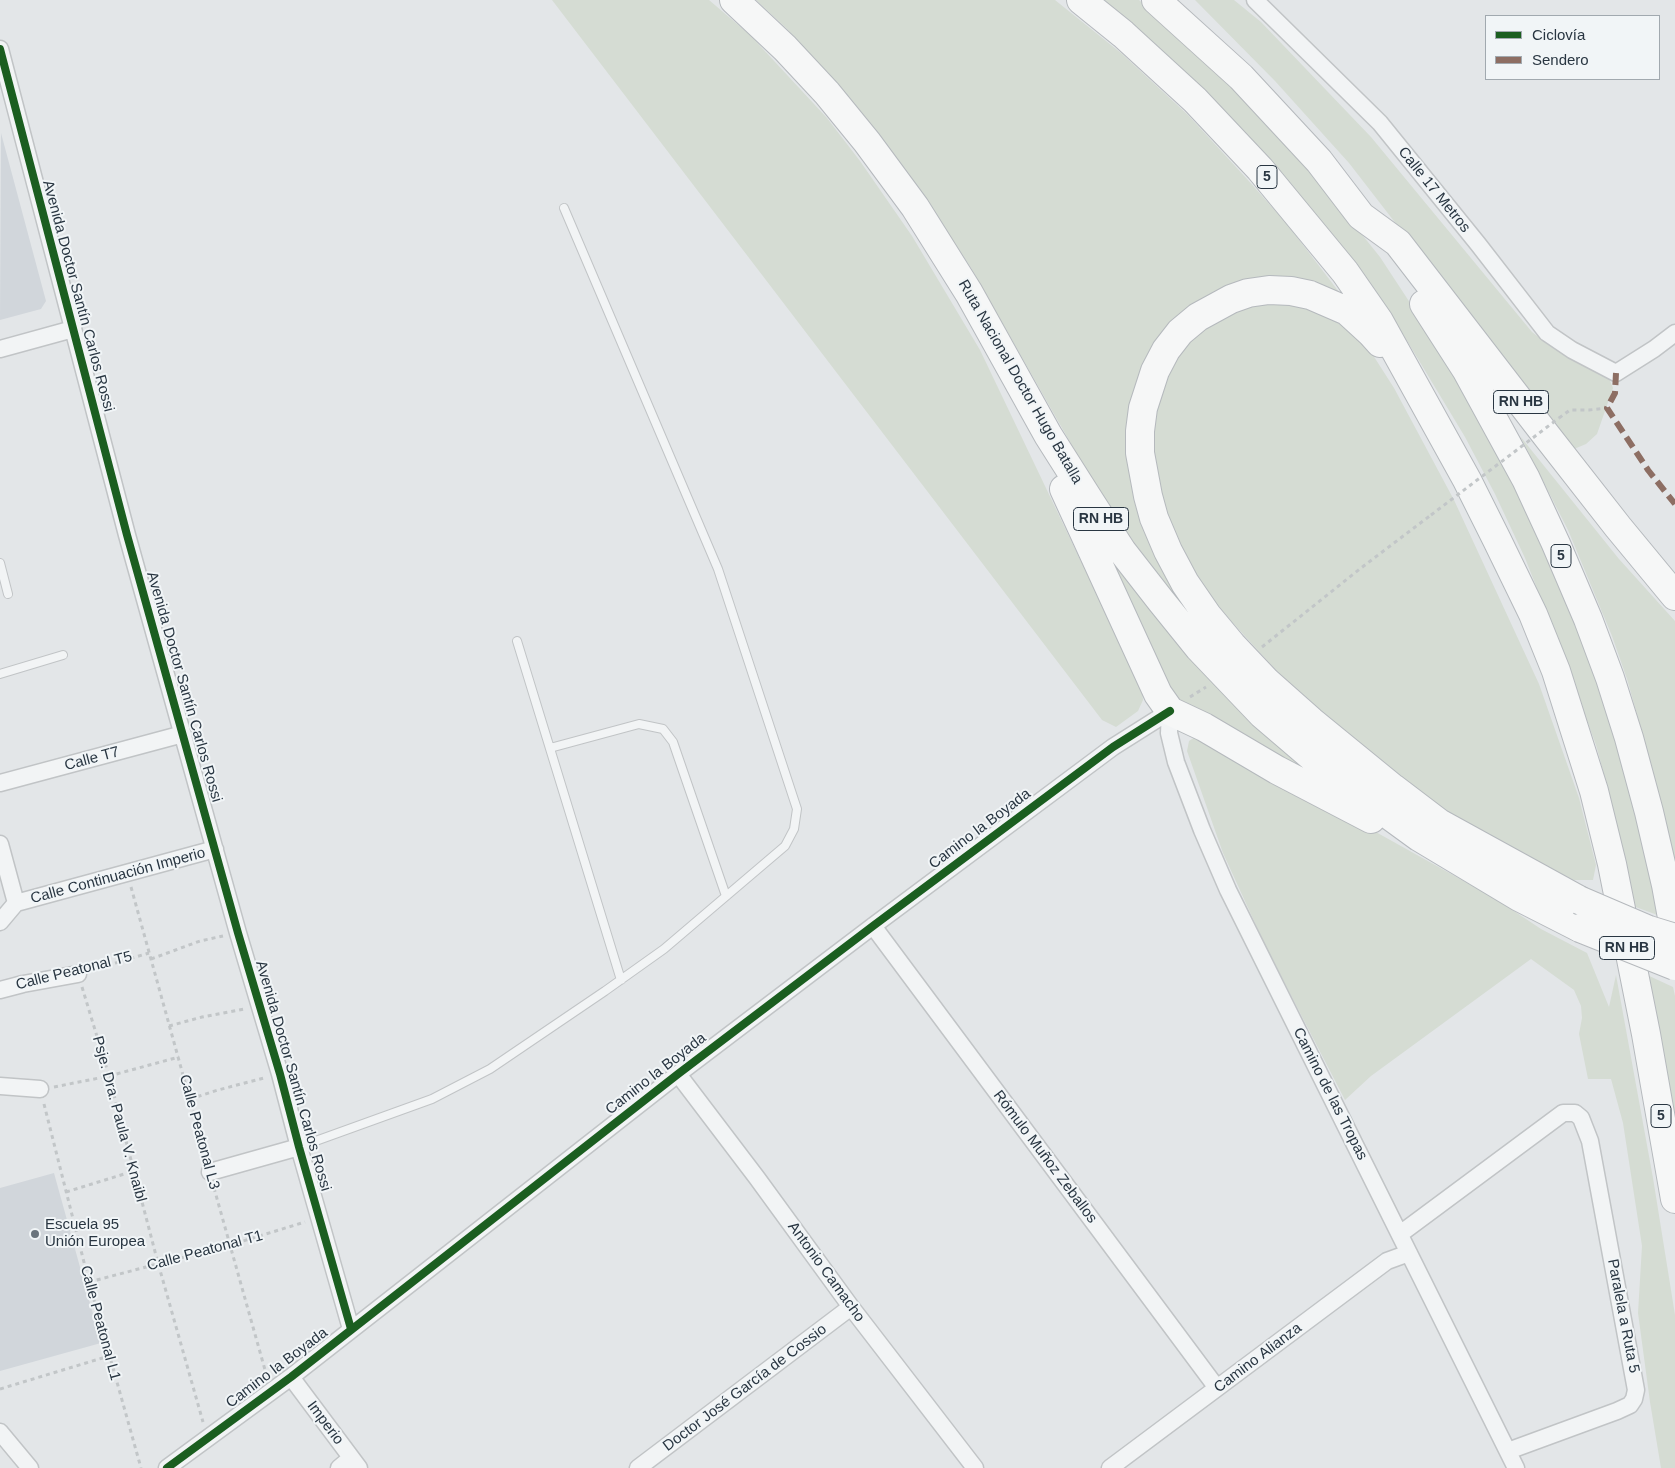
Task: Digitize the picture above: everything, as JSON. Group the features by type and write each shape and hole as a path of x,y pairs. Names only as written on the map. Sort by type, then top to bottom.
{"highway":[{"name":"Ruta Nacional Doctor Hugo Batalla","path":"734,0 784,48 868,142 915,207 969,293 1048,435 1122,551 1200,648 1236,667 1262,714 1324,768 1419,838 1519,898 1580,928 1675,966"},
{"name":"5","path":"1081,0 1123,34 1196,100 1260,169 1314,233 1351,280 1379,321 1467,480 1533,614 1567,701 1594,791 1612,864 1646,1034 1675,1199"},
{"name":"RN HB","path":"1158,0 1241,77 1319,161 1361,216 1398,243 1618,527 1675,596"},
{"name":"5","path":"1361,216 1413,286 1467,371 1526,479 1556,544 1588,619 1629,738 1653,830 1675,934"},
{"path":"1414,386 1371,333 1347,311 1310,295 1291,291 1269,290 1248,293 1223,303 1198,317 1180,332 1166,350 1155,371 1142,408 1140,453 1148,496 1161,535 1185,583 1207,615 1236,667 1267,682 1311,721 1439,823 1579,900 1649,930 1675,938"},
{"path":"1048,435 1056,472 1158,694 1170,711 1204,727 1277,770 1379,824 1419,838"}],"street":[{"name":"Calle 17 Metros","path":"1254,0 1380,123 1547,333 1572,350 1616,373 1675,333"},
{"name":"Avenida Doctor Santín Carlos Rossi","path":"0,49 126,534 352,1329"},
{"path":"0,349 72,329"},
{"name":"Camino la Boyada","path":"167,1468 291,1377 678,1074 873,926 1113,747 1170,711"},
{"name":"Camino de las Tropas","path":"1170,711 1168,733 1176,762 1224,881 1516,1468"},
{"name":"Calle T7","path":"0,783 183,734"},
{"path":"0,844 16,903"},
{"name":"Calle Continuación Imperio","path":"0,922 16,903 215,849"},
{"name":"Rómulo Muñoz Zeballos","path":"873,926 1217,1388"},
{"name":"Calle Peatonal T5","path":"0,990 78,974"},
{"name":"Antonio Camacho","path":"678,1074 851,1307 975,1468"},
{"path":"0,1086 40,1089"},
{"name":"Paralela a Ruta 5","path":"1400,1234 1563,1113 1576,1113 1581,1118 1590,1141 1636,1390 1634,1399 1630,1405 1624,1408 1508,1451"},
{"path":"210,1172 299,1148"},
{"name":"Camino Alianza","path":"1110,1468 1387,1261 1409,1253"},
{"name":"Doctor José García de Cossio","path":"638,1468 851,1307"},
{"name":"Imperio","path":"291,1377 350,1465"},
{"path":"0,1432 30,1468"}],"lane":[{"path":"299,1148 432,1099 490,1068 664,949 784,846 794,829 797,809 718,569 564,208"},
{"path":"0,563 8,594"},
{"path":"517,641 621,980"},
{"path":"0,674 63,655"},
{"path":"550,748 639,724 663,729 673,742 726,896"}],"path":[{"path":"1170,711 1236,667 1361,568 1570,410 1607,408"},
{"path":"169,1026 202,1017 260,1006"},
{"path":"40,1089 108,1076 179,1057"},
{"path":"190,1099 280,1074"},
{"path":"66,1192 134,1171"},
{"path":"0,1389 109,1356"}],"shaded area":[{"path":"552,0 709,0 750,35 827,118 860,161 912,236 980,350 1142,689 1143,700 1138,711 1116,727 1102,720"},
{"path":"756,0 1055,0 1121,53 1188,115 1247,179 1287,224 1339,292 1289,282 1157,343 1138,379 1132,401 1128,454 1222,645 1588,920 1329,756 1222,656 1147,562 1095,486 971,268 910,176 849,97 786,28"},
{"path":"1102,0 1139,0 1232,85 1306,165 1380,257 1439,347 1516,483 1578,624 1618,740 1660,916 1633,906 1610,797 1596,745 1525,558 1495,494 1465,437 1390,313 1287,180 1241,128 1174,63"},
{"path":"1195,0 1234,0 1261,22 1371,137 1532,332 1549,345 1609,378 1613,388 1597,434 1586,444 1574,449 1563,446 1349,163 1275,81"},
{"path":"1,133 46,301 41,309 0,320"},
{"path":"1249,303 1303,304 1340,321 1371,352 1394,388 1454,500 1539,684 1579,798 1596,865 1593,880 1574,880 1486,837 1436,805 1376,761 1283,678 1212,600 1184,562 1171,532 1150,453 1158,392 1188,338"},
{"path":"1520,436 1619,559 1675,621 1675,868 1656,782 1627,679 1612,636 1568,530"},
{"path":"1102,549 1320,779 1172,698"},
{"path":"1195,737 1322,802 1496,899 1541,929 1587,953 1609,1007 1616,975 1653,1178 1675,1315 1675,1468 1661,1468 1650,1402 1638,1313 1642,1246 1623,1123 1611,1079 1588,1079 1579,1034 1582,1018 1581,1006 1574,990 1531,959 1371,1076 1345,1100 1265,945 1223,853 1187,751 1189,741"},
{"path":"1645,974 1673,987 1675,996 1675,1137"},
{"name":"Escuela 95 Unión Europea","path":"54,1173 101,1343 0,1371 0,1188"}],"marked path":[{"path":"1616,373 1615,393 1607,408 1648,470 1675,504"}],"cycle path":[{"path":"0,49 127,535 351,1329"},
{"path":"167,1468 291,1377 678,1074 873,926 1113,747 1170,711"}],"place":[{"name":"Escuela 95 Unión Europea","path":"35,1234"}]}
